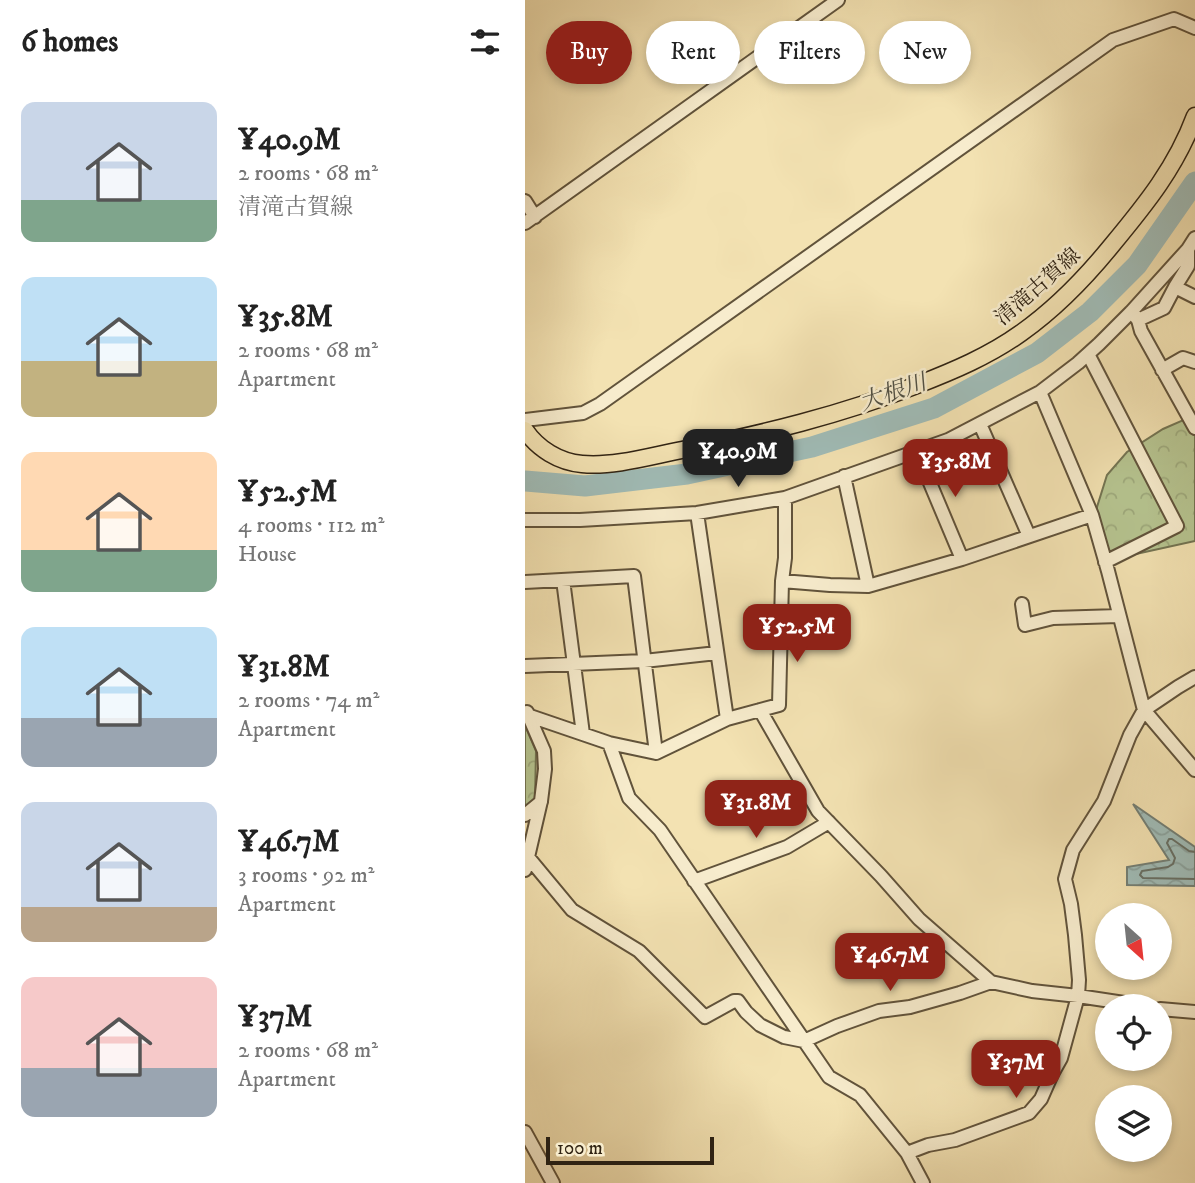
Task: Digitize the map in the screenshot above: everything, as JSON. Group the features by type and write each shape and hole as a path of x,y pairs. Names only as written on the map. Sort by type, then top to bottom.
{"main road":[{"name":"清滝古賀線","path":"527,438 542,449 569,461 600,464 629,460 843,412 968,364 997,349 1047,313 1099,261 1156,191 1171,168 1195,116"}],"street":[{"path":"525,201 530,220 838,0"},
{"path":"525,420 583,412 600,404 1113,40 1174,19 1195,28"},
{"path":"1135,316 1164,308 1188,266 1192,243"},
{"path":"525,520 580,520 697,513 785,498 948,440 1040,392 1088,354 1135,316 1192,243"},
{"path":"1175,287 1195,297"},
{"path":"1135,316 1195,428"},
{"path":"1088,354 1177,526 1105,562"},
{"path":"1163,370 1182,358 1195,362"},
{"path":"1040,392 1091,515 1144,710 1195,770"},
{"path":"980,424 1029,536"},
{"path":"917,452 962,559"},
{"path":"844,476 868,586"},
{"path":"527,713 609,743 656,753 727,719 779,705 785,498"},
{"path":"697,513 727,719"},
{"path":"782,581 868,586 962,559 1091,515"},
{"path":"525,582 634,576 656,753"},
{"path":"563,580 583,734"},
{"path":"1021,604 1025,625 1053,618 1119,616"},
{"path":"525,666 644,661 717,653"},
{"path":"908,1153 928,1145 955,1140 1029,1113 1041,1099 1061,1058 1078,996 1075,935 1065,879 1073,850 1104,801 1130,735 1144,710 1195,677"},
{"path":"760,710 818,811 919,919 991,982 1032,991 1095,999"},
{"path":"527,713 544,751 545,769 527,864 572,910 639,951 705,1017 738,1001 760,1025 784,1037 804,1041 879,1011 910,1007 991,982"},
{"path":"609,743 629,798 660,830 829,1077 860,1095 908,1153 923,1183"},
{"path":"525,815 541,801"},
{"path":"694,881 787,847 829,822"},
{"path":"1172,1010 1195,1013"},
{"path":"525,1132 553,1183"}],"green space":[{"path":"1195,415 1195,541 1127,556 1106,553 1095,528 1097,507 1107,475 1127,452 1163,429"},
{"path":"525,729 536,751 535,799 525,808"}],"water":[{"path":"1133,804 1195,847 1195,886 1127,885 1127,867 1169,860"}],"waterway":[{"name":"大根川","path":"525,481 585,486 687,474 812,447 934,408 1037,353 1090,312 1137,265 1195,182"}]}
